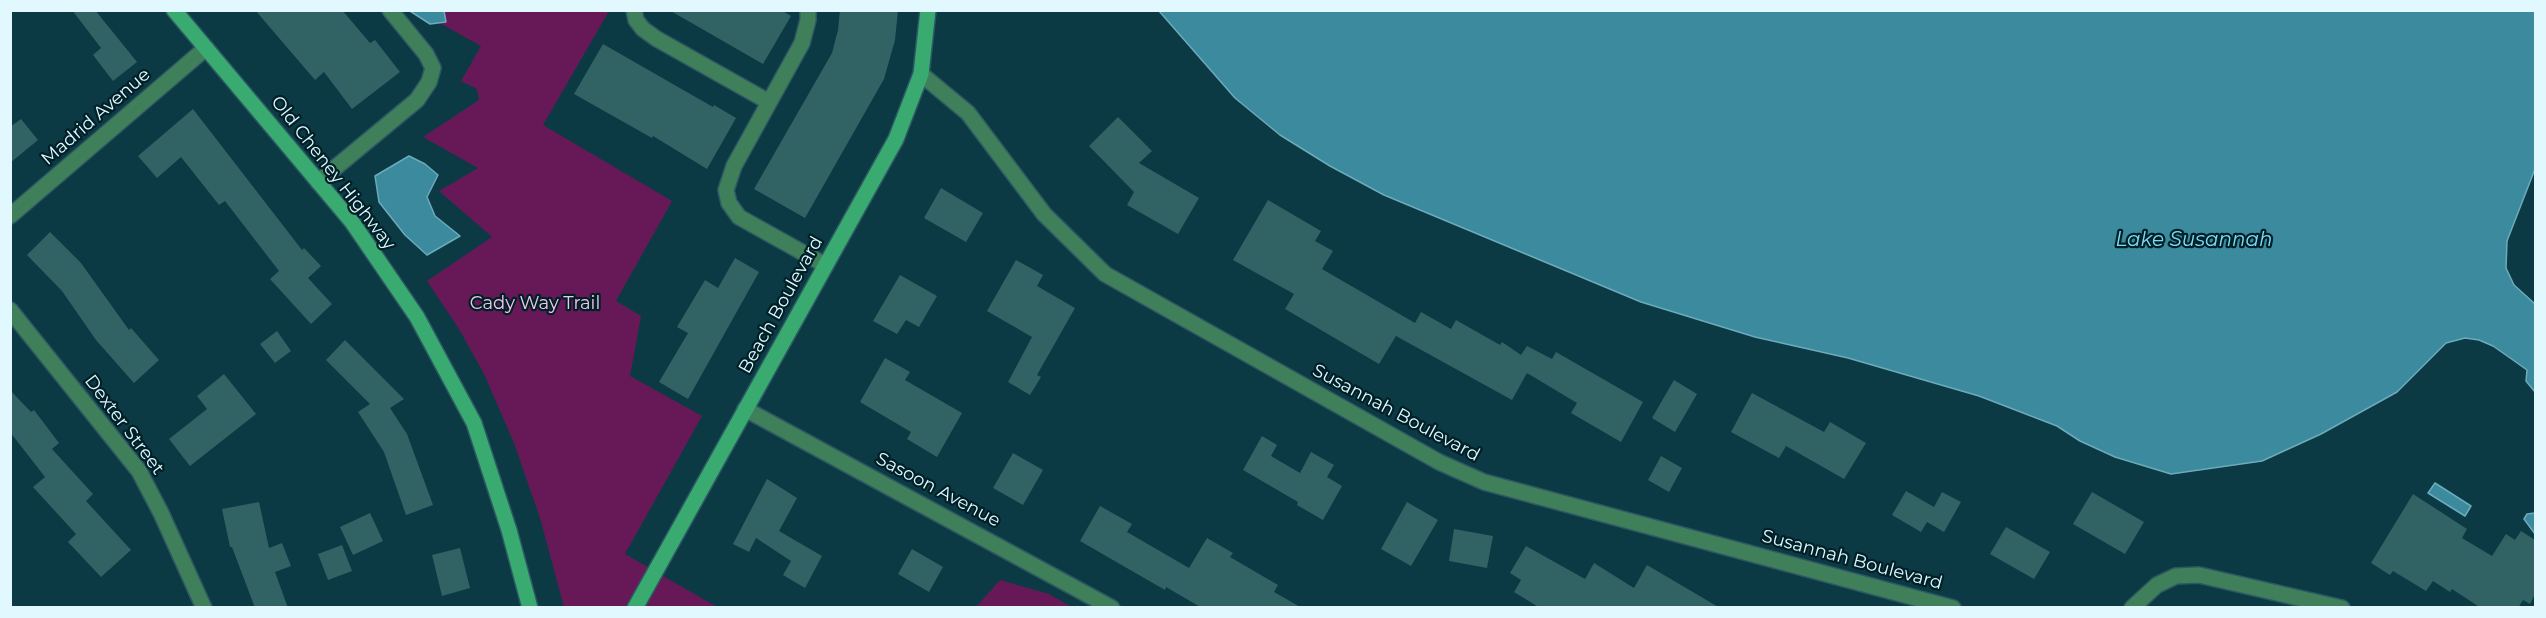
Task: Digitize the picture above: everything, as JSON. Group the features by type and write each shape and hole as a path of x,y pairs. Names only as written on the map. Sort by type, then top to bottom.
{"street":[{"name":"Old Cheney Highway","path":"174,10 352,222 417,317 474,423 509,530 530,608"},
{"path":"318,182 417,100 429,82 433,68 426,54 390,10"},
{"path":"634,10 636,20 643,29 657,39 769,102"},
{"path":"808,10 802,43 729,177 726,190 729,203 739,217 825,266"},
{"name":"Beach Boulevard","path":"635,608 896,140 921,75 928,10"},
{"name":"Madrid Avenue","path":"10,216 206,48"},
{"name":"Susannah Boulevard","path":"921,75 968,112 1044,214 1105,274 1439,462 1484,482 1917,603 1953,608"},
{"name":"Dexter Street","path":"10,310 139,471 204,608"},
{"name":"Sasoon Avenue","path":"745,409 1112,608"},
{"path":"2132,608 2157,585 2176,576 2199,575 2342,608"}],"green space":[{"name":"Cady Way Trail","path":"418,11 609,11 543,125 672,201 616,301 641,316 630,376 702,416 625,554 717,607 564,607 540,518 514,443 484,374 459,329 427,281 492,237 439,191 478,168 423,137 479,100 477,89 461,81 481,46"},
{"path":"1000,580 1049,594 1072,607 976,607"}],"water":[{"path":"410,11 444,11 446,22 430,24"},
{"name":"Lake Susannah","path":"1159,11 2535,11 2535,169 2507,241 2506,268 2514,285 2535,304 2535,392 2526,381 2527,370 2493,346 2479,340 2465,338 2446,343 2397,392 2321,434 2262,461 2171,474 2115,457 2080,441 2057,426 1979,396 1848,358 1755,337 1641,302 1384,195 1330,166 1280,135 1235,98"},
{"path":"409,156 425,164 438,175 427,197 435,216 460,236 427,255 405,235 379,202 375,176"},
{"path":"2435,483 2471,506 2465,516 2428,493"},
{"path":"2536,513 2535,534 2524,519 2527,514"}],"building":[{"path":"72,10 95,10 137,62 113,81 93,55 101,48"},
{"path":"255,10 342,10 370,43 375,40 400,72 352,109 324,72 315,80"},
{"path":"669,10 781,10 791,16 763,64"},
{"path":"840,10 898,10 895,40 884,79 805,218 754,189 832,53"},
{"path":"603,44 736,118 707,169 653,136 652,138 574,94"},
{"path":"193,109 302,250 304,248 321,266 308,278 332,304 311,324 270,279 279,271 225,201 219,205 181,157 157,178 138,156"},
{"path":"1118,117 1152,151 1139,163 1199,198 1178,234 1127,205 1134,192 1089,146"},
{"path":"21,119 38,140 10,163 10,127"},
{"path":"941,188 983,213 966,242 924,218"},
{"path":"1268,200 1321,231 1315,241 1333,251 1322,269 1415,323 1421,312 1451,329 1456,320 1500,345 1502,342 1521,355 1527,346 1552,359 1556,352 1643,402 1621,442 1571,413 1577,403 1527,373 1512,400 1396,336 1379,364 1285,309 1294,294 1233,260"},
{"path":"50,232 81,263 129,330 131,328 159,360 134,383 96,340 62,291 27,255"},
{"path":"735,258 759,272 688,399 659,382 688,333 677,327 705,280 718,288"},
{"path":"1016,260 1043,275 1037,286 1075,308 1037,375 1041,377 1030,395 1008,382 1032,337 987,311"},
{"path":"900,275 937,296 919,327 906,320 897,334 873,321"},
{"path":"277,331 291,351 275,363 260,344"},
{"path":"345,340 404,399 390,408 407,434 433,505 406,515 384,452 358,412 370,404 326,360"},
{"path":"885,358 910,372 905,380 962,413 937,457 907,439 911,432 860,402"},
{"path":"224,374 256,414 190,466 169,439 207,409 197,396"},
{"path":"1674,380 1697,394 1675,432 1652,418"},
{"path":"10,390 31,412 34,410 59,443 52,449 93,494 86,501 131,550 101,577 68,542 76,534 33,487 45,477 10,432"},
{"path":"1752,393 1824,432 1830,422 1866,443 1844,479 1786,446 1779,458 1731,432"},
{"path":"1262,436 1277,445 1271,456 1300,473 1311,452 1334,465 1327,477 1342,486 1323,520 1297,505 1298,502 1243,470"},
{"path":"1013,453 1043,470 1023,505 993,488"},
{"path":"1661,456 1682,468 1669,492 1648,480"},
{"path":"767,479 797,498 779,531 822,556 805,588 783,575 791,561 756,538 749,552 733,544"},
{"path":"1906,491 1934,507 1942,492 1961,502 1944,532 1927,522 1921,532 1892,515"},
{"path":"2092,492 2144,522 2125,554 2073,524"},
{"path":"2413,494 2467,529 2462,538 2492,556 2506,534 2515,540 2521,531 2535,540 2535,594 2530,604 2523,600 2518,608 2481,608 2452,589 2450,592 2433,581 2426,591 2393,571 2390,575 2371,563"},
{"path":"259,502 269,548 282,543 291,566 275,572 288,608 255,608 232,547 230,547 222,509"},
{"path":"1407,502 1438,520 1411,566 1381,549"},
{"path":"1100,506 1132,524 1127,532 1189,568 1207,538 1233,553 1230,557 1278,585 1274,592 1302,608 1202,608 1166,587 1165,590 1080,541"},
{"path":"370,513 383,541 353,555 340,527"},
{"path":"2006,527 2050,552 2034,579 1990,554"},
{"path":"1454,529 1493,536 1487,568 1449,561"},
{"path":"342,545 352,571 328,580 318,554"},
{"path":"1526,546 1585,579 1594,563 1634,588 1647,565 1720,608 1540,608 1514,592 1521,580 1510,573"},
{"path":"460,548 470,588 442,596 432,555"},
{"path":"912,549 943,567 929,592 898,574"}]}
